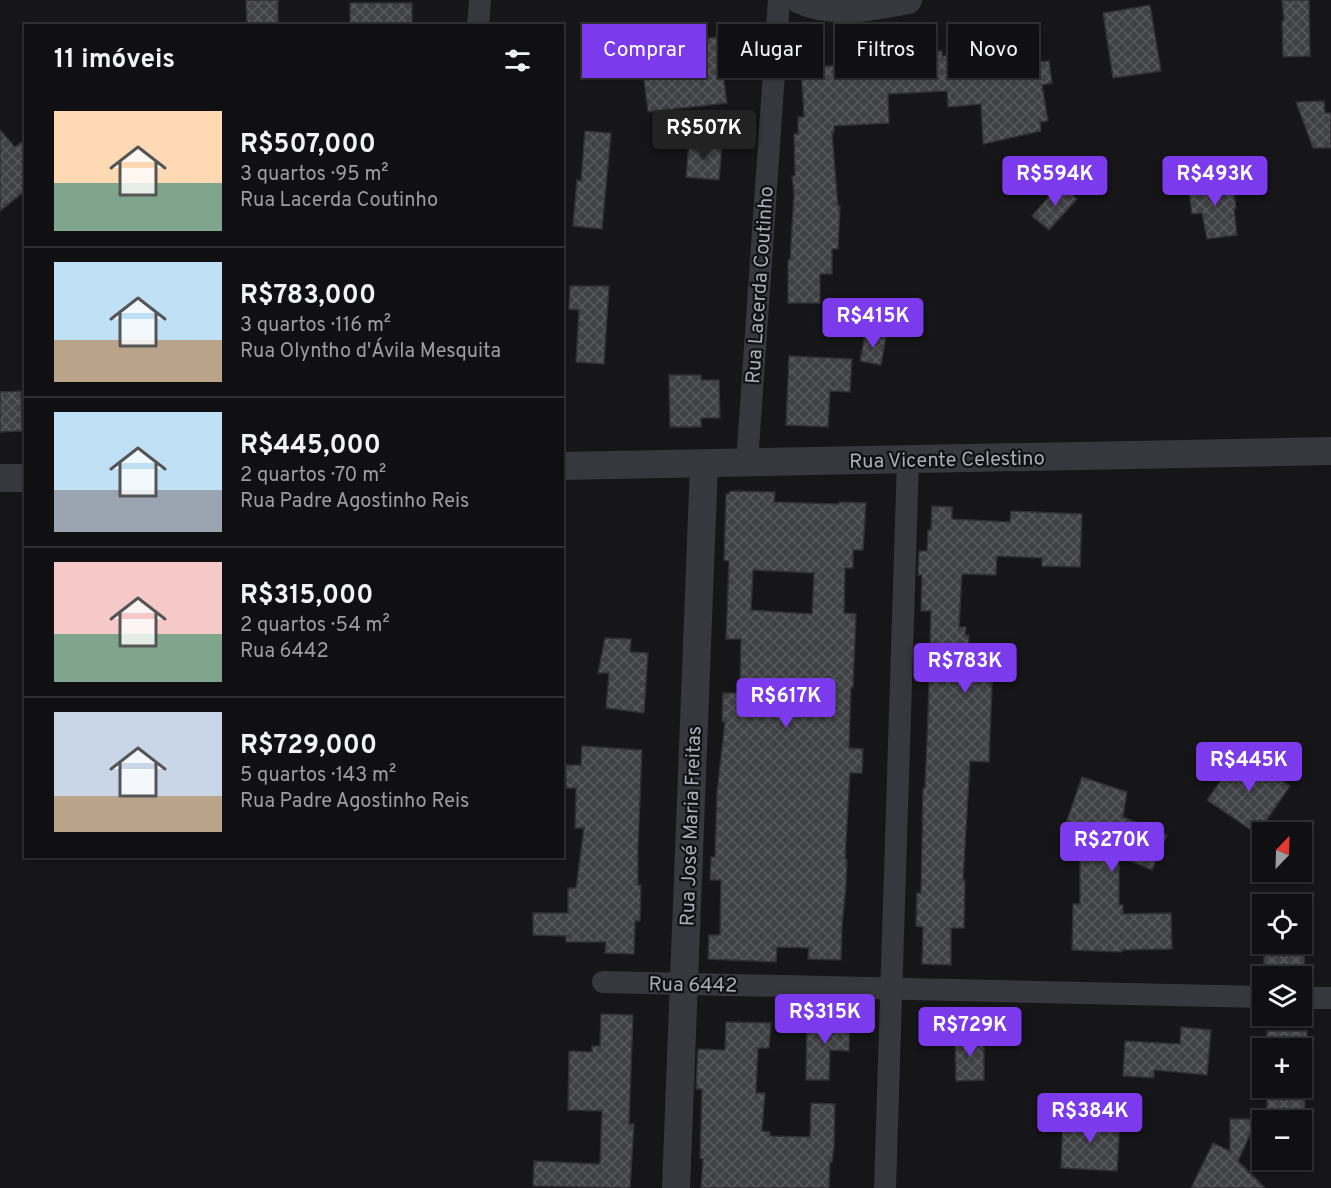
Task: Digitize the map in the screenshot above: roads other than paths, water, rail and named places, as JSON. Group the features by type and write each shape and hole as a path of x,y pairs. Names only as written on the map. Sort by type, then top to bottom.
{"street":[{"path":"478,24 480,0"},
{"name":"Rua Lacerda Coutinho","path":"747,463 779,0"},
{"path":"800,0 808,4 839,9 870,7 908,0"},
{"name":"Rua Vicente Celestino","path":"564,466 1331,452"},
{"path":"885,1188 908,460"},
{"name":"Rua José Maria Freitas","path":"676,1188 704,464"},
{"path":"0,478 24,478"},
{"name":"Rua 6442","path":"603,982 1252,997"},
{"path":"1312,998 1331,998"}]}
